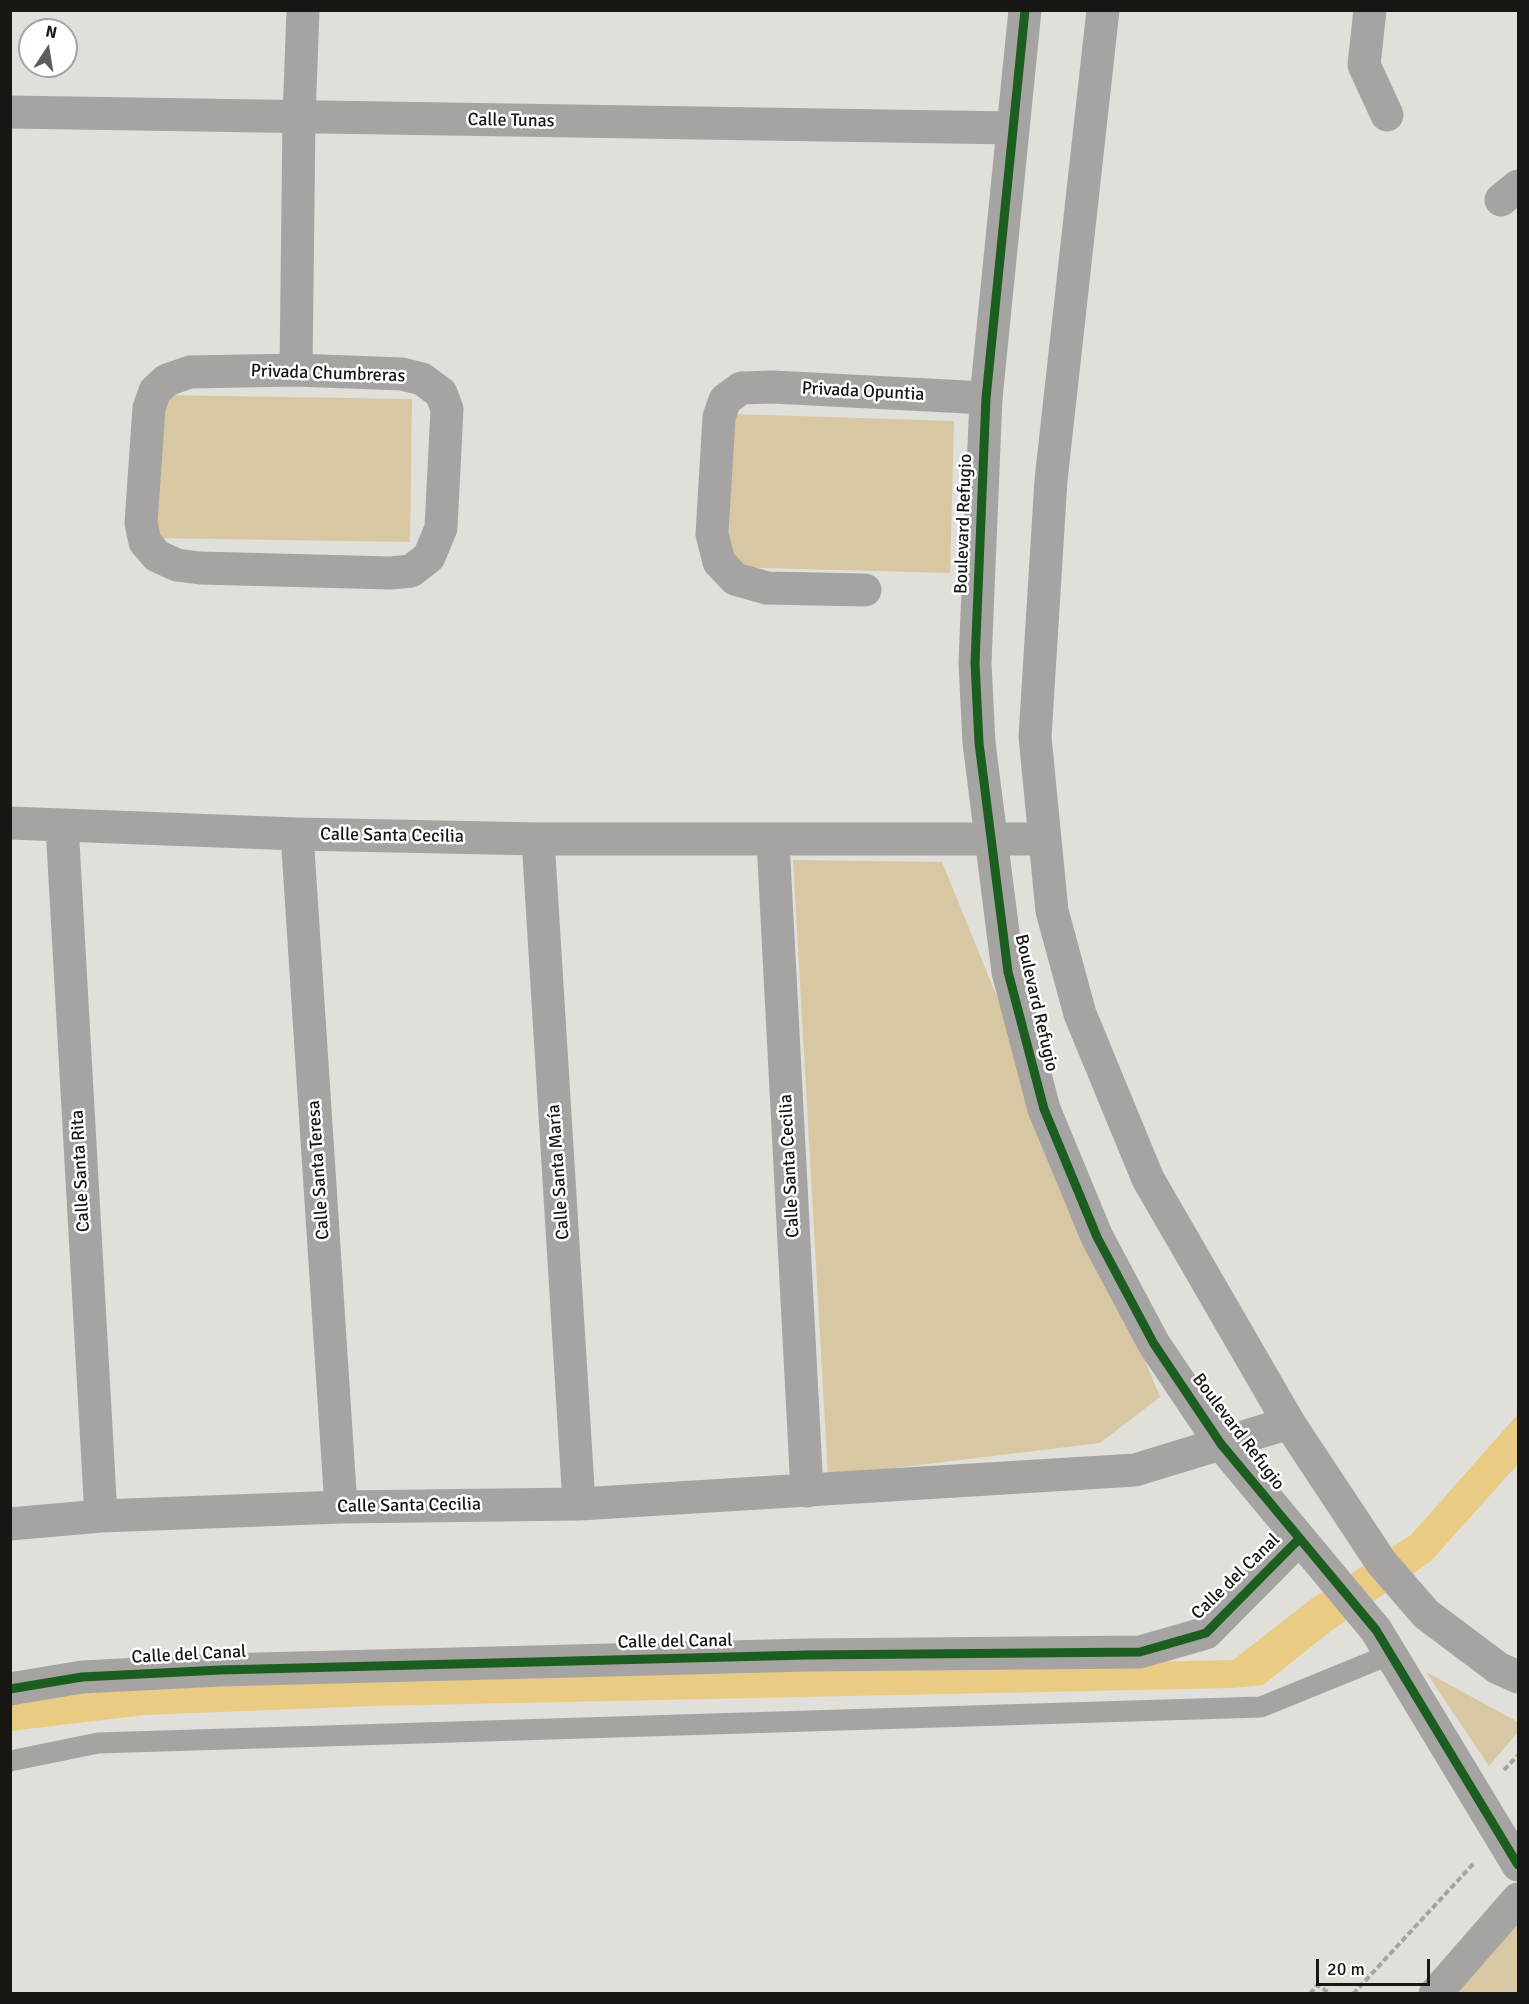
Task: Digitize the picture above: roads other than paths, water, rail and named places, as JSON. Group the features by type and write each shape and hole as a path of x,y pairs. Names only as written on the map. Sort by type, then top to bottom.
{"highway":[{"path":"1435,1994 1518,1899"}],"street":[{"path":"296,370 298,118 303,10"},
{"name":"Boulevard Refugio","path":"1025,10 986,398 975,663 979,743 989,837 1008,972 1044,1109 1097,1237 1154,1344 1221,1444 1376,1630 1518,1864"},
{"name":"Boulevard Refugio","path":"1103,10 1051,480 1035,737 1044,839 1055,922 1080,1014 1148,1179 1289,1423 1381,1562 1426,1614 1498,1668 1518,1677"},
{"path":"1370,10 1364,65 1387,115"},
{"name":"Calle Tunas","path":"10,112 1012,128"},
{"name":"Privada Chumbreras","path":"296,370 402,374 422,378 441,393 447,409 441,528 429,557 411,571 391,573 200,568 177,564 157,556 146,542 141,524 149,408 155,391 167,380 190,372 296,370"},
{"name":"Privada Opuntia","path":"865,590 767,588 735,579 719,562 712,534 719,417 725,400 741,388 773,387 986,398"},
{"name":"Calle Santa Cecilia","path":"10,823 297,834 538,839 773,841 989,837 1044,839"},
{"name":"Calle Santa Rita","path":"62,825 101,1516"},
{"name":"Calle Santa Teresa","path":"297,834 341,1507"},
{"name":"Calle Santa María","path":"538,839 579,1504"},
{"name":"Calle Santa Cecilia","path":"773,841 807,1491"},
{"name":"Calle Santa Cecilia","path":"10,1524 101,1516 341,1507 579,1504 1135,1470 1289,1423"},
{"name":"Calle del Canal","path":"10,1689 82,1677 220,1670 807,1655 1140,1652 1206,1633 1299,1539"}],"lane":[{"path":"10,1761 98,1743 1261,1707 1391,1654"}]}
